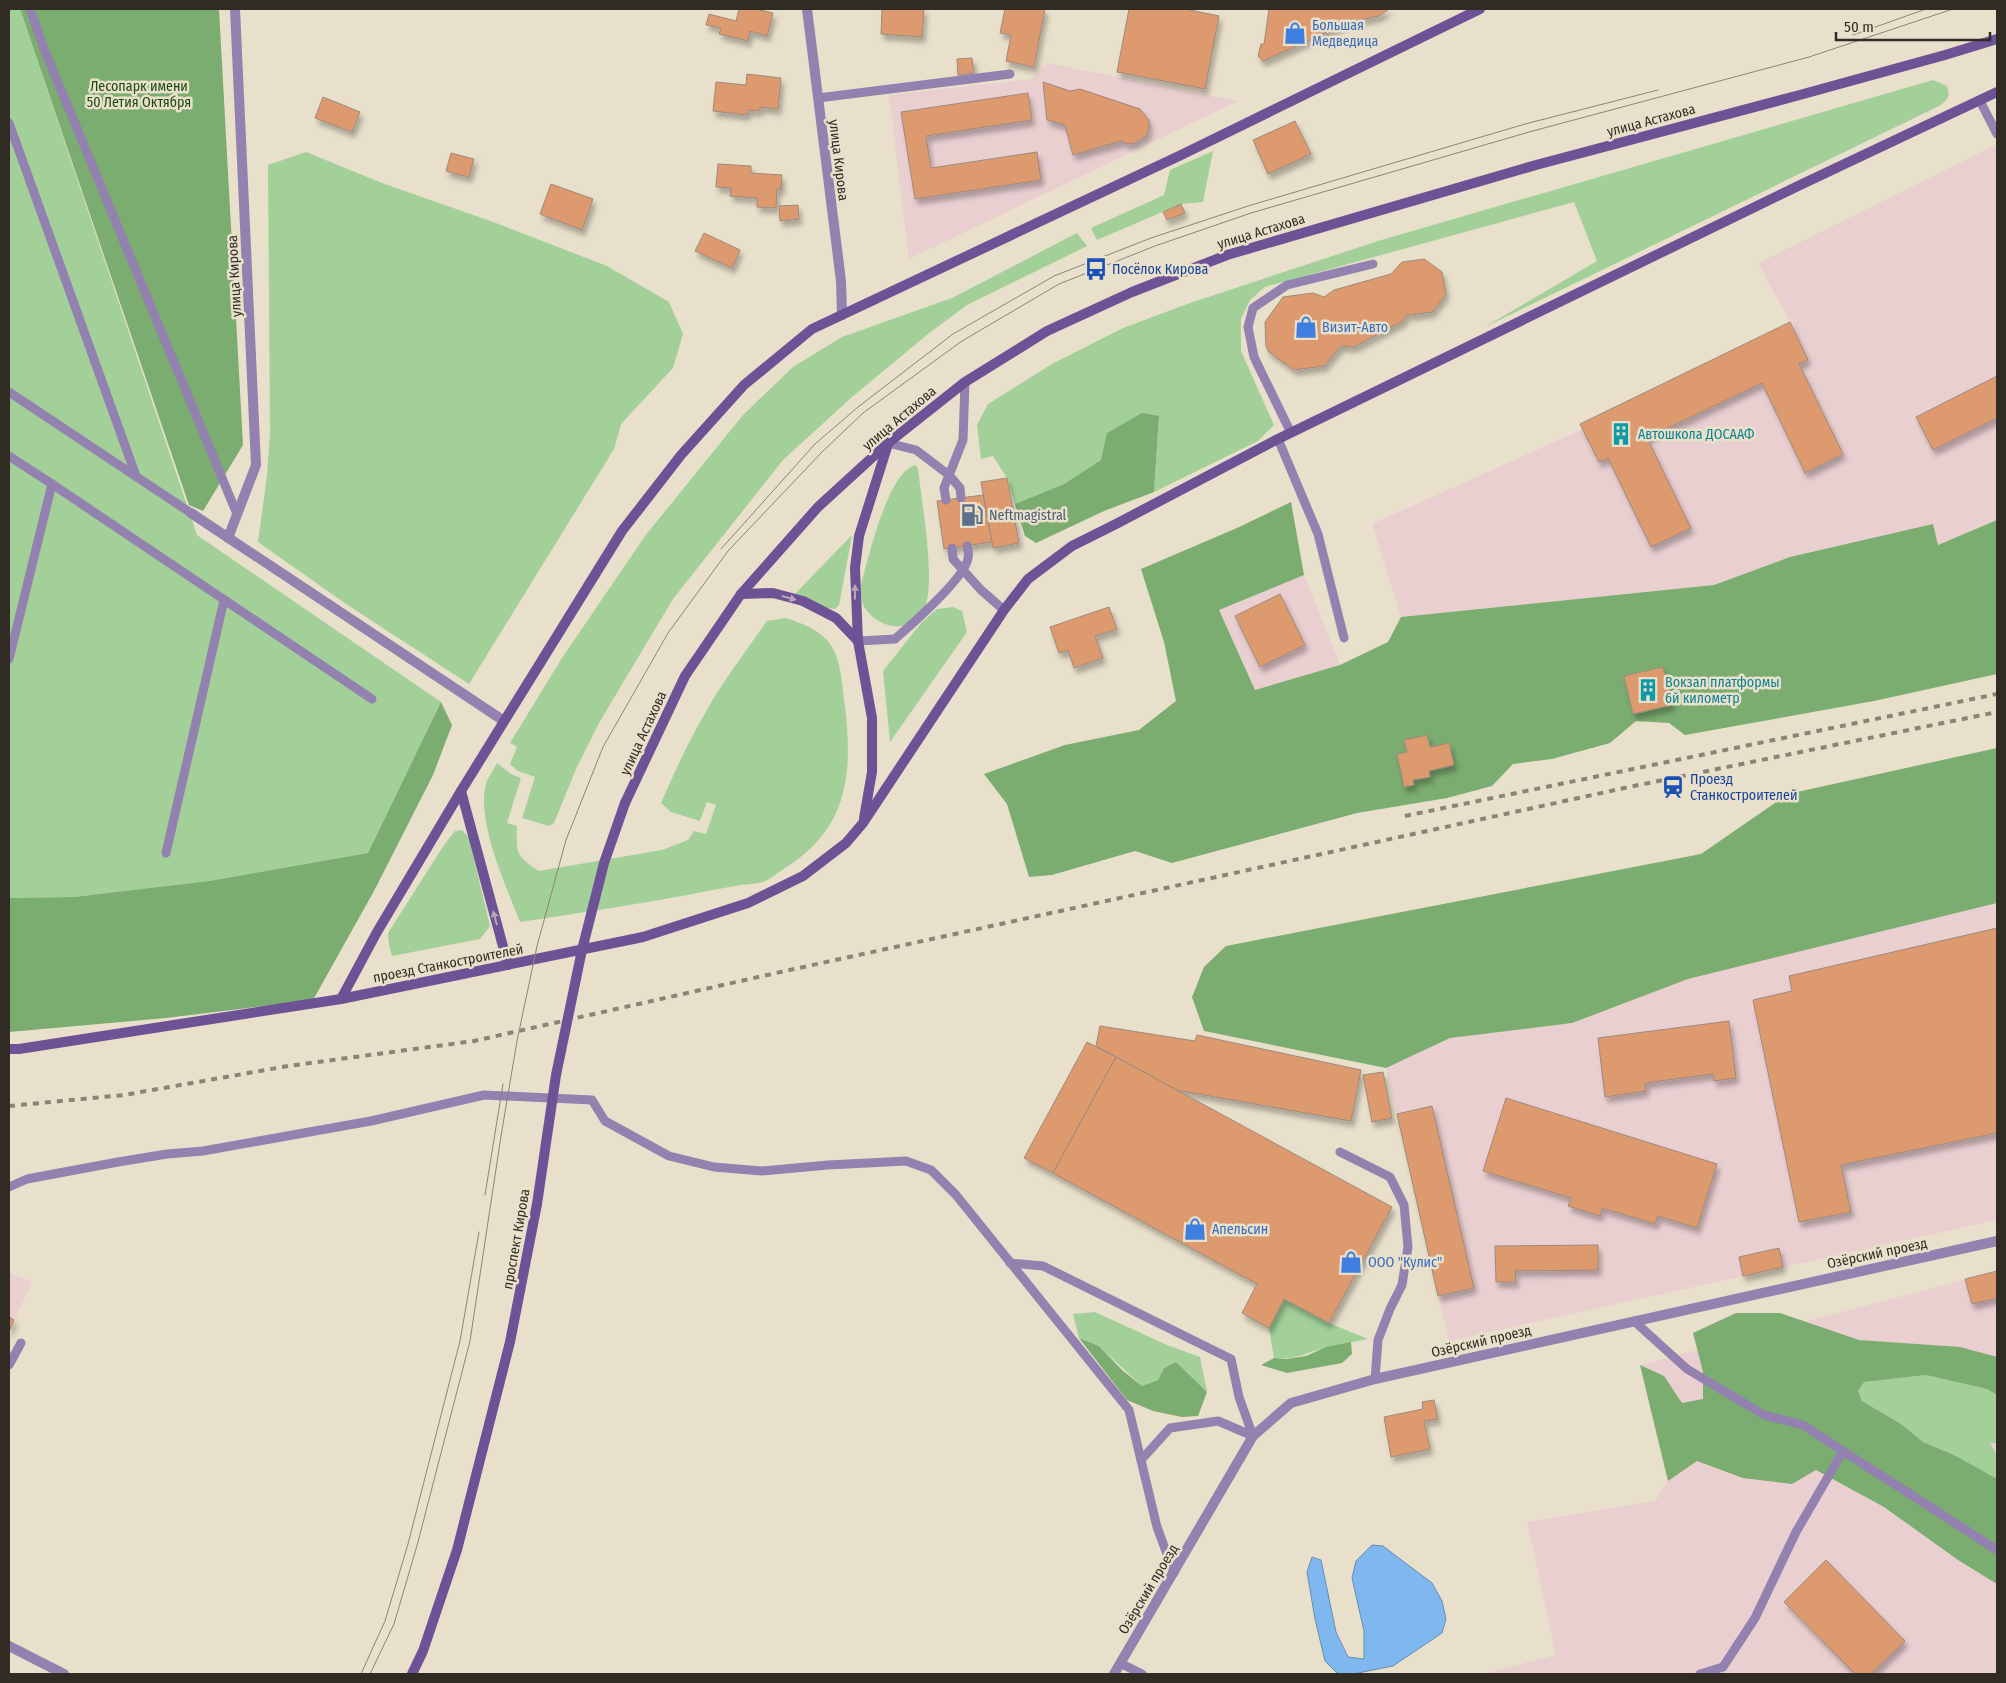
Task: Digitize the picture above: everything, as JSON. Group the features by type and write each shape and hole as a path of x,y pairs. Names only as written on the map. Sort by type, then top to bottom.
{"main road":[{"path":"341,999 377,932 461,791 622,532 680,455 744,385 812,329 1179,156 1480,9"},
{"name":"улица Астахова","path":"625,803 685,676 741,594 818,507 888,444 965,382 1047,331 1132,292 1227,255 1536,165 1796,96 1997,39"},
{"path":"863,823 1004,610 1028,579 1072,546 1278,439 1798,186 1997,92"},
{"path":"863,823 872,772 872,718 858,641 855,568 858,536 888,444"},
{"path":"741,594 773,593 803,601 836,618 858,641"},
{"path":"461,791 508,965"},
{"name":"проспект Кирова","path":"412,1674 423,1651 459,1541 510,1342 537,1204 556,1075 582,950 604,863 625,803"},
{"name":"проезд Станкостроителей","path":"9,1049 341,999 643,937 748,903 803,876 846,843 863,823"}],"street":[{"name":"улица Кирова","path":"228,538 256,465 235,9"},
{"name":"улица Кирова","path":"807,9 840,281 842,315"},
{"path":"191,514 504,721"},
{"name":"Озёрский проезд","path":"1114,1674 1253,1436 1291,1403 1375,1379 1997,1241"},
{"path":"9,1646 64,1674"}],"lane":[{"path":"30,9 44,49 237,514"},
{"path":"818,98 1010,74"},
{"path":"1980,101 1997,134"},
{"path":"9,123 136,476"},
{"path":"1291,433 1254,357 1248,327 1253,308 1287,285 1373,264"},
{"path":"946,500 944,488 963,440 965,382"},
{"path":"9,392 191,514"},
{"path":"1278,439 1318,534 1344,638"},
{"path":"888,444 916,450 949,475 960,488 961,498"},
{"path":"9,456 372,699"},
{"path":"9,659 52,484"},
{"path":"858,641 895,639 941,597 964,569 968,558 967,546"},
{"path":"952,548 954,559 981,590 1004,610"},
{"path":"166,853 224,600"},
{"path":"9,1187 27,1180 118,1162 167,1154 204,1151 371,1121 484,1095 592,1100 605,1122 669,1156 714,1167 762,1171 906,1160 931,1170 956,1195 1129,1410 1157,1527 1174,1573"},
{"path":"1340,1152 1390,1177 1404,1205 1408,1248 1402,1285 1378,1340 1375,1379"},
{"path":"1010,1263 1043,1266 1232,1359 1239,1397 1253,1436"},
{"path":"1634,1321 1687,1369 1764,1415 1804,1425 1997,1550"},
{"path":"9,1365 21,1343"},
{"path":"1141,1460 1170,1428 1218,1421 1253,1436"},
{"path":"1700,1674 1724,1667 1755,1618 1796,1532 1843,1451"},
{"path":"1120,1663 1142,1674"}],"shaded area":[{"path":"1047,63 1238,101 909,259 889,95 1032,79"},
{"path":"1997,144 1997,520 1938,545 1933,525 1790,557 1714,585 1401,617 1372,524 1583,429 1790,322 1758,263"},
{"path":"1304,575 1340,665 1255,690 1219,610"},
{"path":"1997,903 1997,1220 1449,1341 1386,1068 1450,1038 1572,1023 1688,979"},
{"path":"1997,1271 1997,1674 1483,1674 1556,1655 1527,1522 1655,1501 1668,1481 1640,1365"},
{"path":"9,1273 32,1282 9,1332"}],"green space":[{"path":"9,9 20,9 197,535 441,702 368,853 209,881 74,897 9,898"},
{"name":"Лесопарк имени 50 Летия Октября","path":"20,9 219,9 243,445 203,511 189,505"},
{"path":"1933,80 1947,86 1948,97 1941,105 1483,328 1597,261 1574,202 1265,287 1250,300 1241,319 1241,351 1274,425 1258,441 1154,492 1159,416 1101,460 1064,484 1015,504 1007,478 993,456 981,459 977,425 988,404 1052,364 1123,328 1190,303 1378,241"},
{"path":"1213,151 1203,202 1181,204 1097,240 1091,228 1164,195 1170,170"},
{"path":"306,152 382,183 496,223 607,266 669,302 683,334 673,368 621,424 614,449 469,684 346,604 258,542 267,475 270,434 268,165"},
{"path":"1077,233 1087,246 967,305 928,334 852,397 783,460 673,599 599,723 576,769 554,823 549,826 522,818 535,777 518,771 510,764 517,747 510,743 562,658 645,536 743,415 793,367 842,337 952,298"},
{"path":"1142,413 1159,416 1154,492 1104,511 1036,543 1025,536 1015,504 1064,484 1101,460 1107,433"},
{"path":"915,465 918,468 927,541 929,562 928,597 919,617 912,623 895,626 878,621 865,608 862,603 861,585 874,537 888,499 905,471"},
{"path":"1291,502 1304,575 1219,610 1255,690 1340,665 1388,642 1401,617 1714,585 1790,557 1933,524 1938,545 1997,520 1997,674 1874,701 1685,735 1669,723 1636,721 1610,743 1552,759 1513,764 1492,786 1447,798 1357,813 1172,863 1135,851 1052,875 1029,877 1007,804 984,774 1065,745 1139,730 1176,701 1164,642 1141,569 1237,528"},
{"path":"852,535 839,605 835,609 827,608 795,594"},
{"path":"953,607 962,611 967,632 890,742 883,671 922,622 937,609"},
{"path":"786,618 804,625 827,640 834,649 841,673 847,731 848,755 846,777 842,798 834,818 822,836 806,853 763,882 520,922 500,872 485,816 484,799 486,784 497,763 511,774 521,778 507,823 517,826 517,848 519,853 539,871 662,850 688,840 694,831 706,834 716,805 707,802 700,821 671,812 661,803 694,733 728,676 767,621"},
{"path":"441,702 452,725 433,775 374,891 313,1000 166,1018 9,1032 9,898 74,897 209,881 368,853"},
{"path":"1997,748 1997,903 1688,979 1572,1023 1450,1038 1386,1068 1204,1031 1192,997 1204,967 1226,946 1701,854 1788,794"},
{"path":"462,830 469,838 490,926 480,939 392,956 388,933 444,845 455,831"},
{"path":"1284,1299 1329,1323 1368,1339 1328,1347 1296,1357 1274,1358 1269,1328"},
{"path":"1095,1312 1167,1345 1200,1357 1207,1392 1176,1362 1164,1368 1158,1380 1142,1386 1099,1346 1079,1338 1073,1314"},
{"path":"1736,1313 1780,1313 1859,1340 1960,1347 1997,1357 1997,1395 1987,1389 1926,1375 1864,1382 1858,1391 1862,1401 1901,1424 1923,1442 1954,1455 1997,1479 1997,1584 1958,1560 1884,1507 1816,1470 1792,1484 1743,1478 1697,1461 1668,1481 1640,1365 1664,1376 1682,1403 1703,1399 1703,1372 1693,1333"},
{"path":"1079,1338 1099,1346 1122,1370 1142,1386 1158,1380 1164,1368 1176,1362 1207,1392 1198,1416 1182,1417 1153,1411 1127,1400"},
{"path":"1351,1342 1352,1354 1342,1363 1287,1373 1261,1365 1274,1358 1286,1359 1306,1356 1326,1347"},
{"path":"1926,1375 1987,1389 1997,1395 1997,1443 1990,1443 1997,1455 1997,1480 1954,1455 1923,1442 1901,1424 1862,1401 1858,1391 1864,1382"}],"water":[{"path":"1372,1545 1383,1546 1432,1583 1442,1601 1446,1619 1442,1633 1393,1666 1353,1674 1338,1674 1325,1661 1307,1572 1312,1557 1321,1560 1336,1632 1348,1657 1364,1659 1364,1631 1352,1578 1356,1561"}],"building":[{"path":"739,9 756,9 773,13 767,36 750,31 748,41 719,34 721,28 706,25 709,14 736,21"},
{"path":"882,9 924,9 922,37 881,34"},
{"path":"1005,9 1045,9 1034,67 1006,61 1011,35 1000,33"},
{"path":"1129,9 1185,9 1219,16 1205,89 1117,72"},
{"name":"Большая Медведица","path":"1269,9 1389,9 1379,16 1349,22 1263,61 1258,56 1261,44 1264,44"},
{"path":"972,58 974,73 958,75 957,59"},
{"path":"747,74 781,78 778,109 760,107 760,111 748,110 747,115 713,111 716,82 746,85"},
{"path":"1043,82 1070,91 1080,89 1140,109 1149,120 1147,135 1135,143 1128,144 1121,141 1073,155 1065,125 1047,120"},
{"path":"1028,93 1032,120 926,136 931,168 1037,152 1041,180 915,199 901,112"},
{"path":"323,97 360,112 352,132 315,118"},
{"path":"1295,121 1311,154 1268,174 1253,140"},
{"path":"451,153 474,159 469,177 446,171"},
{"path":"718,164 751,166 751,173 782,175 781,190 777,189 776,208 757,207 757,198 730,196 731,188 716,187"},
{"path":"551,184 593,199 582,230 540,214"},
{"path":"1181,204 1185,213 1167,220 1163,212"},
{"path":"798,205 799,219 780,221 779,206"},
{"path":"704,233 740,250 732,268 695,251"},
{"path":"1424,259 1442,272 1446,294 1432,312 1407,314 1403,321 1354,347 1341,346 1324,366 1294,370 1269,352 1266,346 1265,322 1283,297 1313,293 1324,297 1334,290 1391,274 1402,262"},
{"name":"Автошкола ДОСААФ","path":"1790,322 1808,360 1799,364 1843,454 1805,473 1762,383 1647,438 1691,528 1651,547 1608,458 1599,462 1580,424"},
{"path":"1997,376 1997,418 1933,450 1916,417"},
{"path":"1007,478 1019,543 993,548 981,482"},
{"path":"983,495 992,542 944,549 937,501"},
{"path":"1280,594 1305,645 1260,667 1235,616"},
{"path":"1109,607 1117,629 1095,636 1103,658 1074,668 1068,650 1059,653 1050,627"},
{"name":"Вокзал платформы 6й километр","path":"1663,667 1672,705 1633,714 1624,676"},
{"path":"1427,735 1430,747 1449,743 1454,765 1429,771 1430,777 1413,780 1414,785 1404,787 1397,754 1407,752 1404,740"},
{"path":"1997,928 1997,1133 1841,1165 1851,1212 1799,1222 1753,1000 1792,991 1789,976"},
{"path":"1729,1021 1736,1078 1714,1081 1713,1074 1645,1083 1646,1091 1605,1097 1598,1038"},
{"path":"1100,1026 1195,1041 1197,1035 1361,1070 1351,1121 1176,1090 1096,1046"},
{"path":"1087,1042 1116,1057 1053,1173 1024,1158"},
{"path":"1116,1057 1392,1207 1329,1323 1284,1299 1269,1328 1242,1313 1257,1284 1053,1173"},
{"path":"1383,1072 1392,1118 1372,1122 1363,1075"},
{"path":"1506,1098 1717,1164 1697,1228 1658,1216 1655,1224 1602,1208 1600,1216 1568,1206 1571,1198 1483,1171"},
{"path":"1432,1106 1474,1288 1438,1296 1397,1114"},
{"path":"1598,1245 1598,1270 1515,1271 1516,1282 1496,1282 1495,1246"},
{"path":"1779,1248 1783,1267 1743,1276 1739,1257"},
{"path":"1997,1271 1997,1298 1972,1304 1965,1279"},
{"path":"9,1317 14,1320 9,1332"},
{"path":"1434,1400 1438,1419 1424,1421 1430,1449 1391,1457 1384,1417 1423,1409 1422,1402"},
{"path":"1826,1560 1905,1641 1871,1674 1855,1674 1784,1602"}],"tram line":[{"path":"1853,35 1926,9"},
{"path":"370,1674 394,1624 418,1542 470,1341 517,1041 537,946 566,840 603,747 668,633 728,551 822,452 863,413 962,341 1059,284 1155,246 1251,213 1529,132 1809,57 1953,9"},
{"path":"721,549 815,444 858,407 953,334 1054,276 1151,238 1248,206 1525,124 1658,90"},
{"path":"485,1195 503,1084"},
{"path":"361,1674 385,1621 408,1544 460,1341 479,1232"}],"railway":[{"path":"1405,816 1997,694"},
{"path":"9,1106 124,1095 288,1066 474,1041 785,971 1629,787 1997,712"}],"place":[{"name":"Большая Медведица","path":"1295,33"},
{"name":"Посёлок Кирова","path":"1096,269"},
{"name":"Визит-Авто","path":"1306,327"},
{"name":"Автошкола ДОСААФ","path":"1621,434"},
{"name":"Neftmagistral","path":"972,515"},
{"name":"Вокзал платформы 6й километр","path":"1648,690"},
{"name":"Проезд Станкостроителей","path":"1673,787"},
{"name":"Апельсин","path":"1195,1229"},
{"name":"ООО \"Кулис\"","path":"1351,1262"}]}
